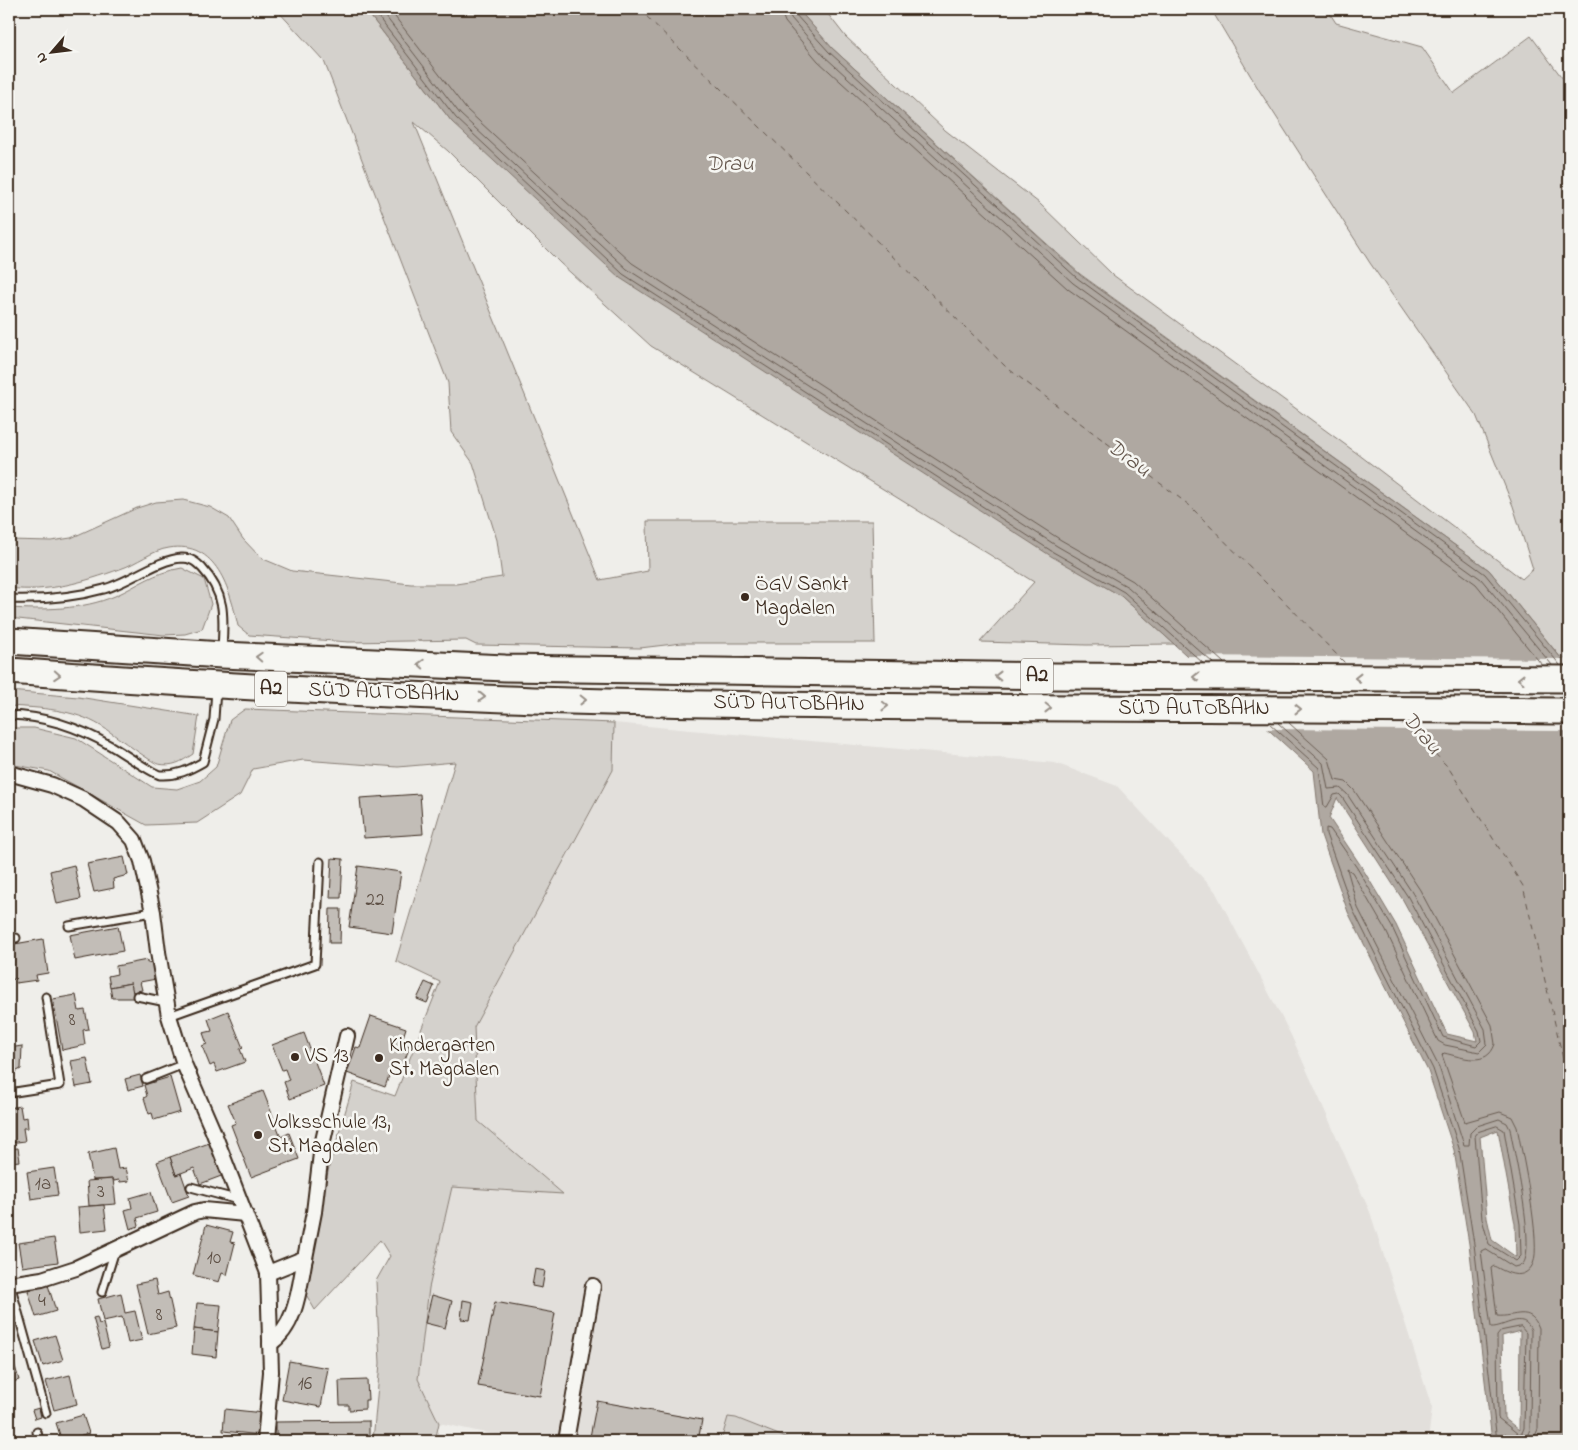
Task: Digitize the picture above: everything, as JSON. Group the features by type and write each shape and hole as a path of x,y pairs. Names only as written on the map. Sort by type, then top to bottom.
{"highway":[{"name":"SÜD AUTOBAHN","path":"9,641 222,655 505,668 1054,676 1569,679"},
{"name":"SÜD AUTOBAHN","path":"9,671 216,686 534,700 1048,709 1569,711"}],"street":[{"path":"9,773 52,786 83,799 120,823 134,840 142,861 154,912 168,1009 184,1064 213,1131 268,1273 271,1372 265,1441"},
{"path":"270,1344 281,1336 287,1327 296,1302 314,1212 322,1145 347,1036"},
{"path":"10,1284 42,1280 76,1268 200,1210 245,1214"},
{"path":"268,1273 305,1258"},
{"path":"566,1441 593,1286"}],"lane":[{"path":"9,599 42,600 106,589 155,566 182,558 195,561 212,578 223,602 222,655"},
{"path":"9,715 68,726 109,744 158,775 181,774 203,762 214,719 216,686"},
{"path":"137,996 168,1009 315,964 320,862"},
{"path":"69,926 154,912"},
{"path":"9,1092 60,1085 46,997"},
{"path":"146,1079 184,1064"},
{"path":"191,1187 239,1200"},
{"path":"102,1292 115,1250"},
{"path":"10,1284 46,1414"},
{"path":"36,1432 39,1441"}],"shaded area":[{"path":"276,9 365,9 452,122 1089,577 1121,596 1174,644 1087,645 980,642 1034,582 651,346 560,263 448,151 414,122 600,580 648,571 647,521 872,521 875,643 682,643 640,648 476,645 466,640 349,642 249,635 238,626 231,598 218,570 210,560 199,552 185,548 163,549 120,569 65,585 37,589 9,588 9,540 51,541 71,538 137,508 156,502 183,500 210,507 229,518 243,539 261,558 292,571 411,584 456,584 502,577 497,540 473,463 451,432 448,383 324,61"},
{"path":"798,9 824,9 845,36 945,130 1039,203 1113,275 1358,454 1522,579 1533,569 1513,506 1476,415 1370,263 1259,90 1211,9 1327,9 1336,23 1422,47 1454,93 1531,36 1569,87 1569,660 1562,659 1489,570 1080,274 832,48"},
{"path":"182,568 204,579 211,604 202,629 185,634 164,635 9,618 9,608 63,608 102,601 154,576"},
{"path":"9,691 78,697 199,716 193,754 177,763 168,765 158,764 90,720 56,710 9,706"},
{"path":"245,709 614,723 613,770 474,1027 478,1121 563,1194 452,1187 429,1288 418,1379 439,1423 435,1441 373,1441 380,1363 376,1281 390,1256 380,1240 315,1310 304,1291 329,1167 354,1082 395,1096 440,982 396,961 455,762 398,767 303,760 253,769 240,795 197,823 146,825 49,771 9,764 9,728 34,728 76,738 152,787 177,789 200,781 216,767 230,720"},
{"path":"614,723 1055,763 1117,786 1215,891 1291,1035 1370,1212 1432,1408 1428,1441 987,1441 976,1435 972,1441 794,1441 736,1418 727,1441 523,1441 439,1423 418,1379 429,1288 452,1187 562,1193 478,1121 474,1027 613,771"},
{"path":"728,1417 736,1418 794,1441 721,1441"}],"water":[{"name":"Drau","path":"365,9 798,9 832,48 1080,275 1489,570 1569,668 1569,1441 1492,1441 1469,1244 1454,1150 1428,1071 1348,912 1321,835 1314,771 1121,596 1051,556 620,278 452,122","holes":["1337,798 1403,900 1475,1032 1477,1041 1447,1034 1396,925 1361,866 1329,818","1498,1130 1515,1224 1516,1257 1492,1240 1487,1218 1480,1137","1520,1331 1519,1430 1504,1418 1502,1336"]}],"pier":[{"path":"1185,656 1565,659 1569,664 1569,731 1265,729"}],"building":[{"path":"420,794 423,834 364,838 360,798"},
{"path":"124,857 128,875 113,879 114,888 94,892 87,864"},
{"path":"332,858 343,859 341,898 330,898"},
{"path":"74,865 81,899 57,904 50,871"},
{"path":"358,866 401,872 392,933 349,927"},
{"path":"330,909 341,909 340,943 329,943"},
{"path":"118,926 123,951 75,960 70,935"},
{"path":"43,939 48,973 36,975 37,980 16,983 15,979 9,980 9,945"},
{"path":"147,960 147,963 153,962 156,979 140,982 142,990 132,992 131,983 110,987 108,976 117,974 116,966"},
{"path":"425,982 434,986 427,1003 417,999"},
{"path":"131,983 134,998 112,998 110,987"},
{"path":"76,995 79,1011 85,1010 89,1029 83,1030 85,1045 62,1050 53,999"},
{"path":"228,1011 243,1048 240,1049 245,1062 217,1072 214,1064 210,1066 202,1046 207,1044 203,1033 212,1031 208,1019"},
{"name":"Kindergarten St. Magdalen","path":"371,1016 406,1028 401,1043 410,1046 401,1070 392,1067 385,1087 347,1073 356,1047 360,1048"},
{"name":"VS 13","path":"304,1033 324,1086 290,1099 284,1082 289,1080 285,1069 282,1070 272,1045"},
{"path":"22,1046 21,1069 9,1075 9,1048"},
{"path":"87,1058 92,1084 76,1087 71,1061"},
{"path":"140,1075 143,1086 128,1090 125,1079"},
{"path":"170,1077 180,1112 154,1120 152,1113 149,1114 144,1098 147,1096 144,1085"},
{"name":"Volksschule 13, St. Magdalen","path":"263,1091 281,1137 289,1133 299,1159 251,1177 231,1125 236,1123 228,1104"},
{"path":"20,1106 22,1118 27,1117 28,1128 23,1128 25,1141 9,1143 9,1108"},
{"path":"212,1142 224,1175 200,1184 194,1168 176,1175 170,1157"},
{"path":"18,1148 20,1161 9,1162 9,1149"},
{"path":"114,1148 118,1169 126,1168 129,1181 120,1182 113,1179 93,1180 88,1154"},
{"path":"170,1157 176,1175 181,1173 189,1196 172,1202 157,1162"},
{"path":"54,1168 58,1195 31,1199 27,1172"},
{"path":"113,1179 116,1204 89,1206 87,1181"},
{"path":"151,1192 157,1212 137,1218 139,1226 130,1229 125,1210 132,1208 130,1198"},
{"path":"104,1205 107,1229 80,1232 78,1207"},
{"path":"9,1211 13,1225 10,1226 11,1232 9,1232"},
{"path":"206,1225 233,1232 230,1242 235,1243 227,1275 222,1273 219,1282 193,1275"},
{"path":"54,1238 58,1262 22,1267 18,1243"},
{"path":"535,1269 545,1271 542,1288 532,1286"},
{"path":"155,1280 158,1295 168,1292 176,1328 148,1334 136,1284"},
{"path":"48,1285 56,1311 36,1317 28,1291"},
{"path":"121,1293 125,1313 135,1311 142,1340 128,1343 122,1317 103,1321 98,1299"},
{"path":"432,1295 452,1301 445,1328 425,1323"},
{"path":"463,1300 473,1302 470,1320 461,1319"},
{"path":"495,1302 555,1313 540,1396 478,1386"},
{"path":"197,1303 221,1305 218,1332 194,1329"},
{"path":"97,1317 99,1324 103,1323 109,1347 102,1349 93,1318"},
{"path":"194,1329 218,1332 216,1357 192,1354"},
{"path":"55,1335 63,1360 43,1366 35,1341"},
{"path":"9,1346 19,1380 9,1383"},
{"path":"289,1361 328,1368 321,1407 282,1400"},
{"path":"70,1375 77,1404 54,1410 46,1381"},
{"path":"367,1380 368,1400 365,1400 365,1409 349,1410 349,1405 340,1405 339,1381"},
{"path":"597,1401 702,1420 698,1441 598,1441 599,1438 590,1437"},
{"path":"39,1408 41,1417 35,1419 32,1410"},
{"path":"225,1409 263,1413 261,1435 223,1431"},
{"path":"83,1415 89,1433 62,1441 56,1423"},
{"path":"369,1421 369,1441 276,1441 276,1422"},
{"path":"89,1433 91,1441 62,1441"}],"ferry route":[{"path":"639,9 1006,367 1189,505 1348,666"},
{"path":"1372,690 1378,696"},
{"path":"1404,722 1448,767 1523,886 1569,1084"}],"place":[{"name":"ÖGV Sankt Magdalen","path":"745,597"},
{"name":"VS 13","path":"295,1057"},
{"name":"Kindergarten St. Magdalen","path":"379,1058"},
{"name":"Volksschule 13, St. Magdalen","path":"258,1135"}]}
